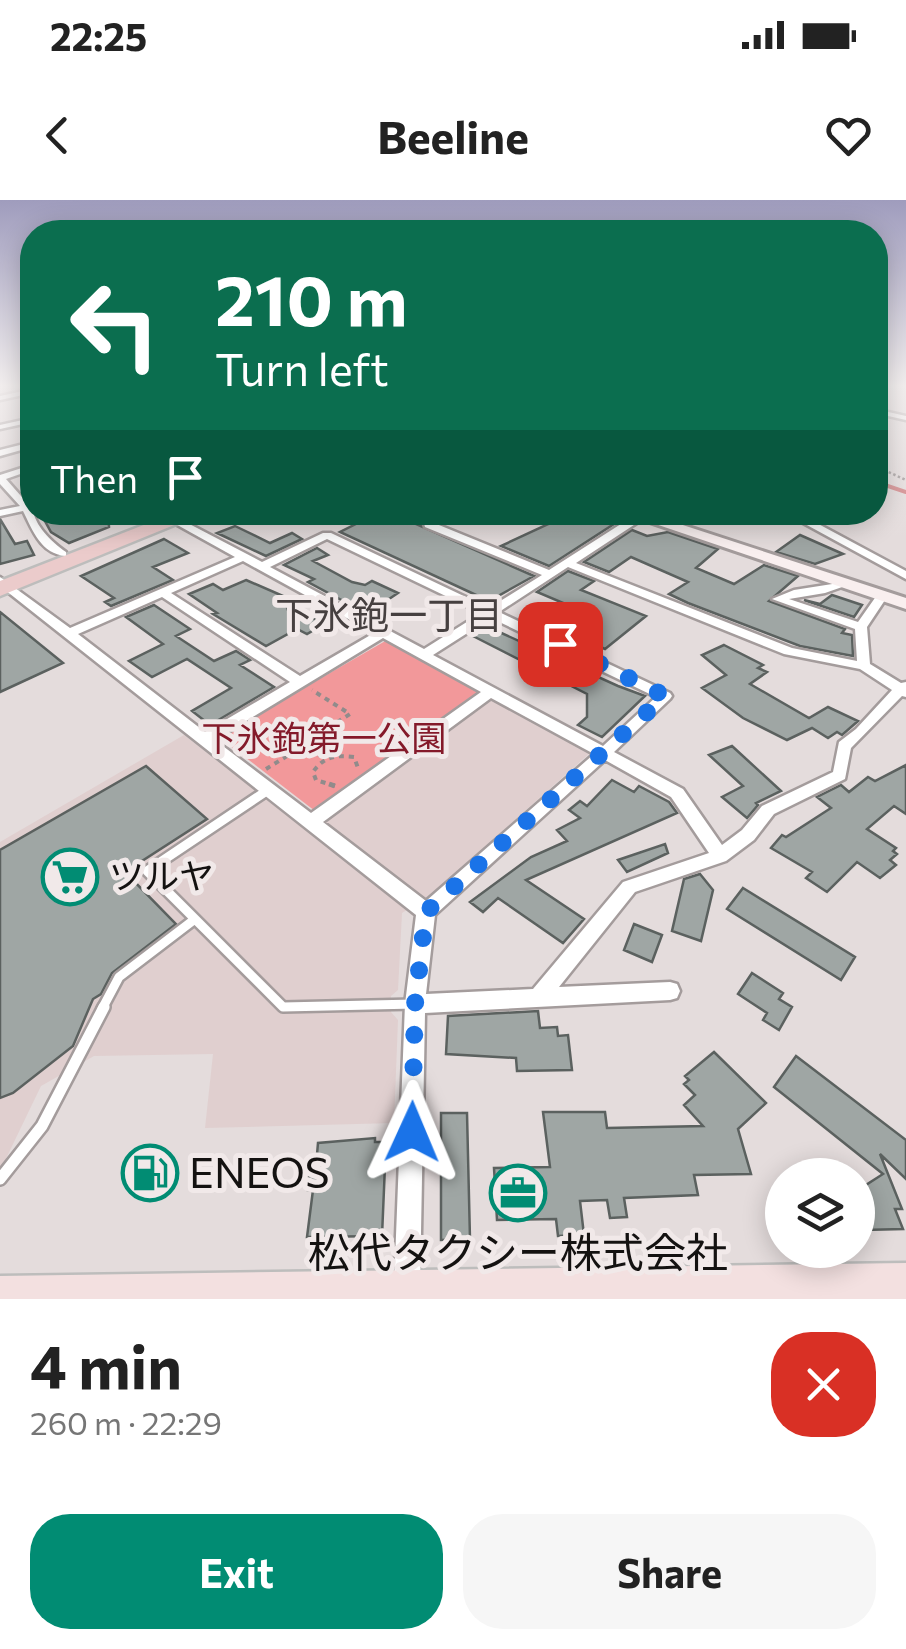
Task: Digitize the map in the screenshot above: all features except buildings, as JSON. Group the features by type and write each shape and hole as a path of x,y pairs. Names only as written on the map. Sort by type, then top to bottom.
{"highway":[{"path":"2,583 62,554 150,525"},
{"path":"2,583 155,525"}],"main road":[{"path":"666,525 906,604"},
{"path":"0,1298 906,1285"}],"street":[{"path":"20,472 0,478 20,497"},
{"path":"37,525 42,540 62,554"},
{"path":"196,525 244,556 677,792 720,856"},
{"path":"429,525 550,574"},
{"path":"424,655 567,563 618,525"},
{"path":"812,525 906,576"},
{"path":"263,566 326,535 665,696 426,912 415,1004 407,1291"},
{"path":"68,634 244,556"},
{"path":"539,996 629,887 720,856 748,835 768,810 840,775 844,746 863,734 876,711 905,689 864,666 789,652 567,563"},
{"path":"2,583 426,912"},
{"path":"841,584 822,593 798,590 778,598 861,627"},
{"path":"162,592 300,683"},
{"path":"864,666 861,627 881,597"},
{"path":"206,739 383,633"},
{"path":"311,822 491,691"},
{"path":"415,1004 670,991"}],"lane":[{"path":"269,789 146,872 283,1006 415,1004"},
{"path":"0,1179 42,1126 120,977 195,919"}],"path":[{"path":"300,683 350,714 314,737 309,751"},
{"path":"254,777 292,753 309,751 327,758"},
{"path":"340,786 316,780 315,767 327,758 346,754 354,758 357,771 387,768"}],"shaded area":[{"path":"489,695 591,752 433,893 402,913 398,990 391,996 391,1012 398,1020 394,1123 205,1128 213,1054 94,1056 41,1086 0,1171 0,842 184,735 305,829"}],"green space":[{"name":"下氷鉋第一公園","path":"387,640 479,693 315,811 219,737"}],"waterway":[{"path":"888,486 906,492"}],"place":[{"name":"ツルヤ","path":"70,877"},
{"name":"ENEOS","path":"150,1173"},
{"name":"松代タクシー株式会社","path":"518,1193"}],"district":[{"name":"下氷鉋一丁目","path":"389,616"}],"route":[{"path":"412,1132 415,1004 426,912 665,696 560,644"}]}
